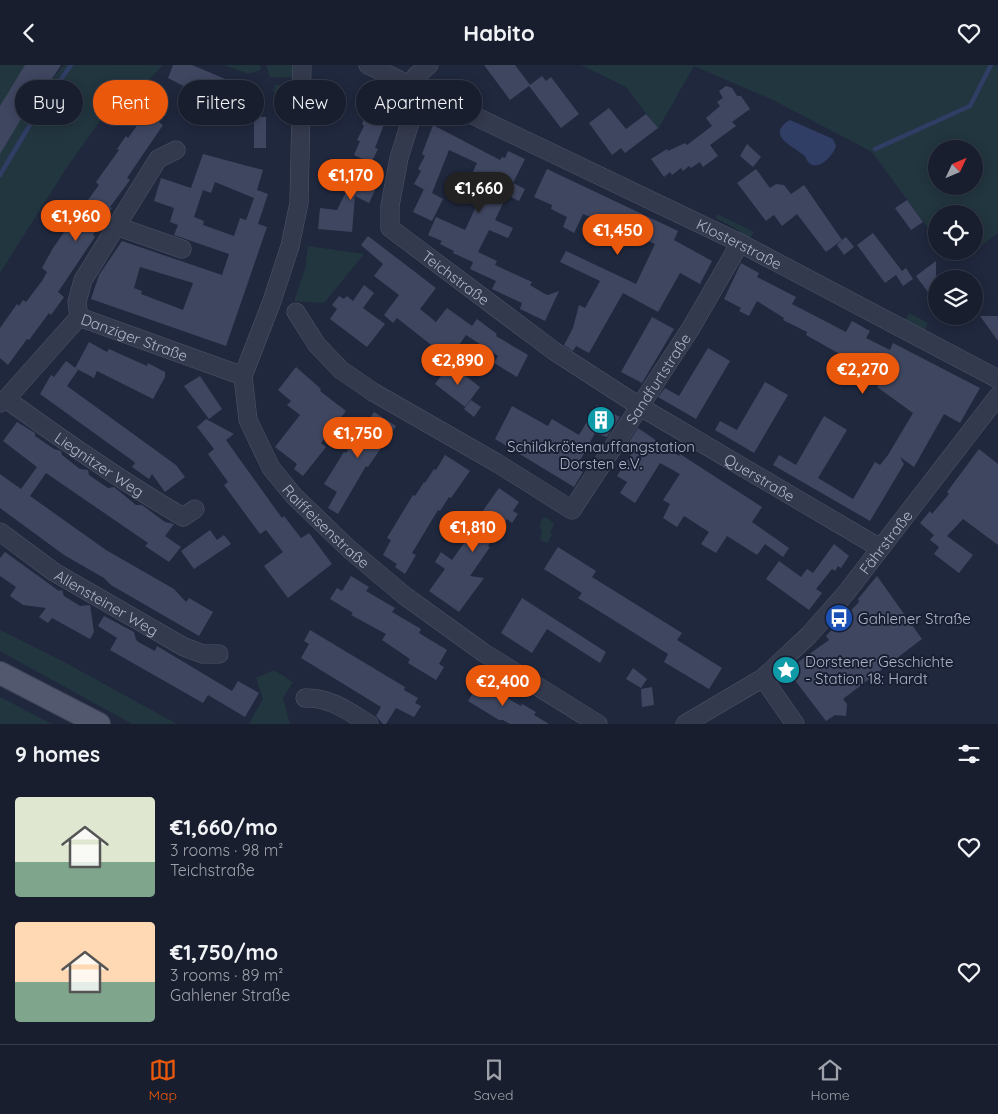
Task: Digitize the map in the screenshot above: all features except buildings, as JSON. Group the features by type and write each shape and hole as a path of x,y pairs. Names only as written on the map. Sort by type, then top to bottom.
{"main road":[{"path":"0,673 99,724"}],"street":[{"name":"Raiffeisenstraße","path":"302,65 298,203 290,246 272,301 243,376 248,420 271,468 294,495 344,545 405,596 484,653 598,724"},
{"name":"Klosterstraße","path":"368,65 398,80"},
{"path":"417,80 416,76 429,65"},
{"name":"Klosterstraße","path":"482,120 740,243 998,379"},
{"name":"Teichstraße","path":"409,125 399,158 390,206 390,228 554,351 640,406"},
{"path":"79,317 77,302 83,280 158,159 176,151"},
{"path":"116,226 182,249"},
{"name":"Sandfurtstraße","path":"296,312 316,345 341,371 373,392 497,463 572,510 691,328 740,243"},
{"name":"Danziger Straße","path":"3,401 79,317 243,376"},
{"name":"Fährstraße","path":"763,678 809,635 832,610 998,396"},
{"name":"Liegnitzer Weg","path":"3,401 76,451 183,517 195,509"},
{"name":"Querstraße","path":"640,406 880,548"},
{"name":"Allensteiner Weg","path":"0,532 54,572 184,647 203,654 219,654"},
{"path":"685,724 763,678 795,724"},
{"path":"304,698 319,697 332,702 368,724"}],"shaded area":[{"path":"0,65 47,65 47,80 15,80 15,125 83,125 83,80 52,80 64,65 163,65 149,80 93,80 93,125 97,125 67,167 0,273"},
{"path":"224,65 260,65 261,70 248,74"},
{"path":"266,65 294,65 295,78 270,77"},
{"path":"581,65 998,65 998,233 983,244 983,205 928,205 928,228 872,152 773,100 694,66 658,129 626,87"},
{"path":"717,214 754,232 749,240 741,236 738,230 716,218"},
{"path":"308,246 364,254 324,303 294,301 305,269"},
{"path":"909,313 928,323 924,331 905,321"},
{"path":"543,517 549,519 554,524 550,533 552,535 547,543 540,540 542,531 539,526"},
{"path":"0,630 66,663 177,724 132,724 0,651"},
{"path":"274,670 293,682 283,698 290,724 249,724 263,699 256,678"},
{"path":"0,697 52,724 0,724"}],"water":[{"path":"790,120 833,139 836,146 826,161 817,165 809,163 803,155 783,139 780,135 780,130"}],"waterway":[{"path":"0,175 34,118 71,65"},
{"path":"875,149 970,106 991,65"}],"place":[{"name":"Schildkrötenauffangstation Dorsten e.V.","path":"601,420"},
{"name":"Gahlener Straße","path":"839,618"},
{"name":"Dorstener Geschichte - Station 18: Hardt","path":"786,670"}]}
